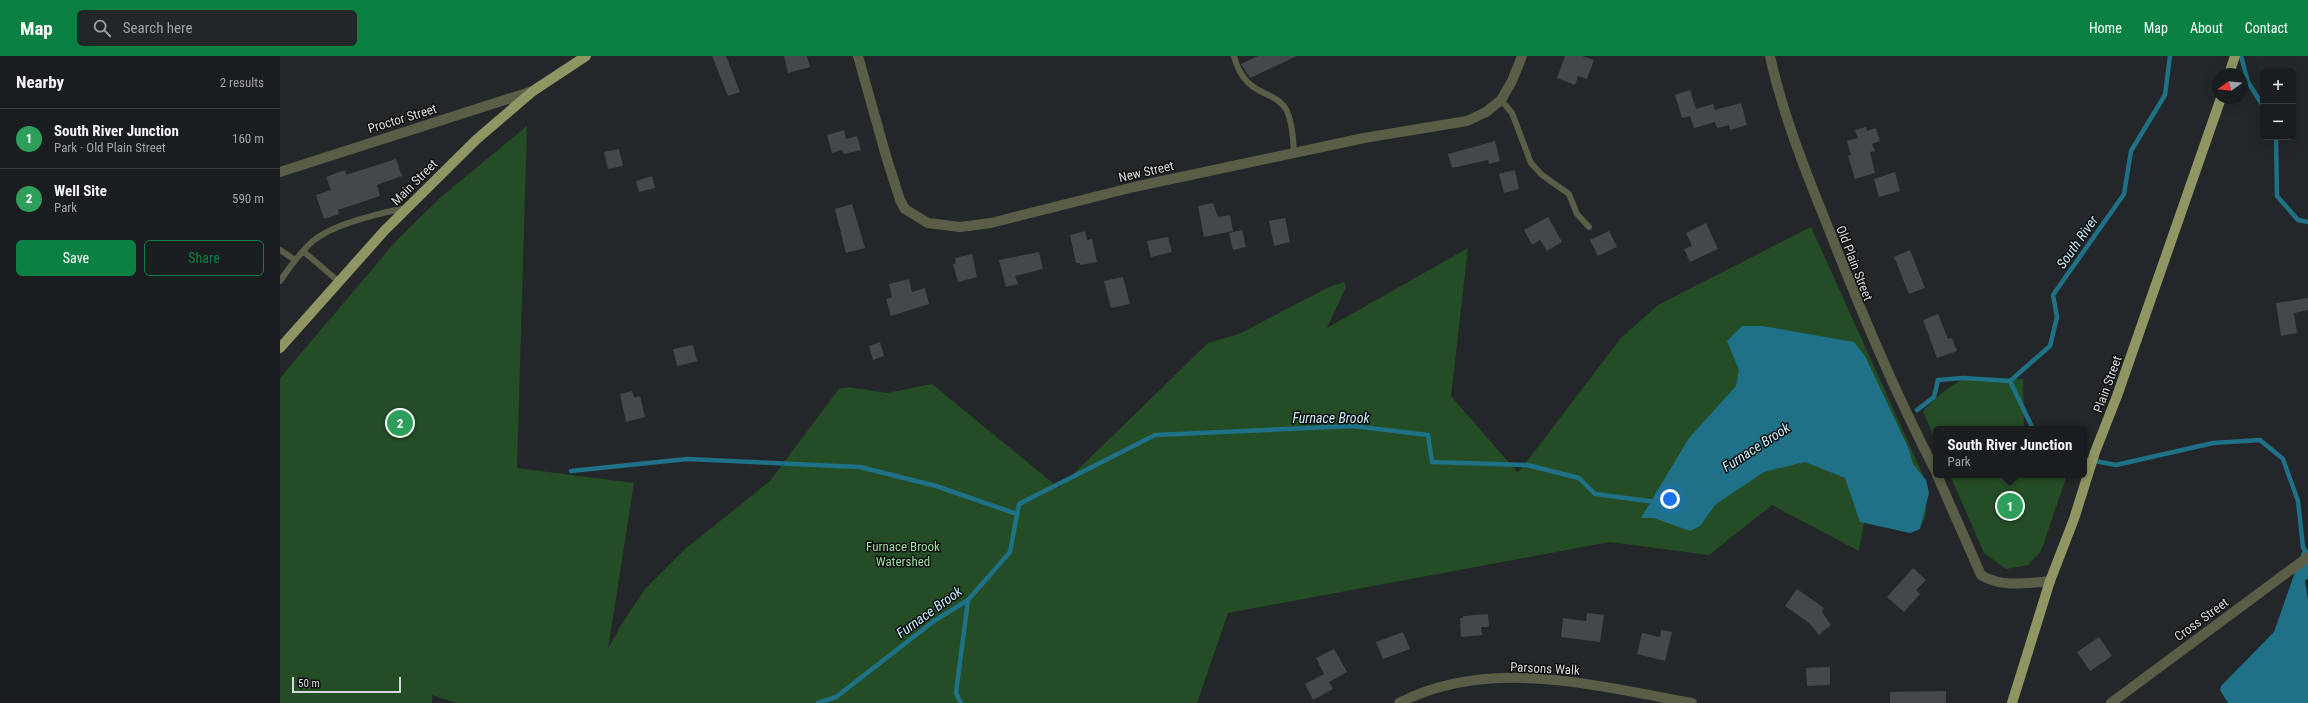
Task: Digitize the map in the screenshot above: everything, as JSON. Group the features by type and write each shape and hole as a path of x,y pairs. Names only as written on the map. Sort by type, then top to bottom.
{"main road":[{"name":"Main Street","path":"280,348 338,281 406,208 500,117 533,91 586,56"},
{"path":"2231,68 2235,56"},
{"name":"Plain Street","path":"2087,475 2119,390 2219,104"},
{"name":"Plain Street","path":"2012,703 2050,581 2074,520 2086,478"}],"street":[{"name":"New Street","path":"858,56 900,200 911,215 939,226 960,227 991,223 1134,187 1397,132 1467,121 1486,112 1501,100 1512,81 1522,56"},
{"name":"Old Plain Street","path":"1770,56 1799,151 1846,277 1895,391 1933,466"},
{"name":"Proctor Street","path":"280,172 533,91"},
{"path":"1939,478 1981,576 2007,584 2050,581"},
{"name":"Cross Street","path":"2111,703 2290,568 2308,557"},
{"name":"Parsons Walk","path":"1399,703 1415,695 1437,688 1483,680 1511,678 1566,681 1692,703"}],"lane":[{"path":"1234,56 1237,70 1255,88 1270,94 1287,110 1292,128 1294,154"},
{"path":"1501,100 1512,113 1531,163 1542,176 1569,194 1577,214 1589,227"},
{"path":"280,282 303,251 324,234 376,214 406,208"},
{"path":"280,250 295,260"},
{"path":"303,251 338,281"}],"green space":[{"name":"Furnace Brook Watershed","path":"527,126 517,468 634,483 608,649 621,625 645,589 685,549 770,481 839,389 848,387 887,393 932,384 1059,488 1208,343 1239,334 1327,288 1344,282 1346,287 1327,328 1468,248 1451,396 1518,473 1621,338 1658,305 1811,227 1923,475 1919,480 1926,503 1925,518 1922,524 1916,529 1908,532 1864,522 1859,551 1772,505 1709,555 1610,542 1228,613 1197,703 456,703 432,695 432,703 280,703 280,378 397,240 440,198"},
{"path":"1971,377 2023,379 2024,426 1933,426 1933,435 1923,411 1939,395 1951,386"},
{"path":"1951,478 2066,478 2041,551 2028,565 2006,569 1984,553"}],"water":[{"path":"1742,326 1763,326 1854,342 1865,356 1908,447 1913,464 1926,480 1929,493 1920,529 1910,533 1860,522 1845,478 1805,462 1764,472 1716,504 1700,526 1690,531 1654,518 1641,518 1689,438 1736,386 1739,370 1727,341"},
{"path":"2303,549 2308,552 2308,578 2305,581 2308,600 2308,703 2228,703 2220,690 2221,686 2274,632"}],"building":[{"path":"712,56 726,56 740,92 728,96"},
{"path":"784,56 807,56 810,67 788,73"},
{"path":"1258,56 1297,56 1250,78 1241,64"},
{"path":"1565,56 1582,56 1594,60 1587,79 1578,76 1575,85 1557,78"},
{"path":"1690,90 1696,109 1713,104 1715,110 1741,103 1747,125 1730,130 1729,125 1717,128 1715,122 1694,128 1690,116 1682,118 1675,95"},
{"path":"1866,127 1867,131 1876,128 1880,141 1872,144 1875,151 1870,152 1875,173 1855,179 1848,156 1851,155 1847,141 1858,138 1855,130"},
{"path":"844,130 846,139 857,136 861,150 844,154 842,150 832,153 827,135"},
{"path":"1495,141 1500,161 1489,164 1488,160 1452,168 1448,154"},
{"path":"619,149 623,166 608,169 604,152"},
{"path":"396,159 402,176 377,185 380,196 338,210 339,214 324,219 316,195 331,190 326,177 345,170 346,175"},
{"path":"1515,170 1519,189 1504,193 1499,174"},
{"path":"1895,172 1900,191 1879,197 1874,179"},
{"path":"652,176 655,188 639,192 636,181"},
{"path":"1213,203 1218,217 1230,215 1233,231 1204,237 1198,206"},
{"path":"852,204 865,248 846,253 835,209"},
{"path":"1548,217 1562,242 1547,251 1540,240 1532,245 1524,230"},
{"path":"1285,218 1290,242 1274,246 1269,221"},
{"path":"1706,223 1718,249 1690,262 1684,249 1692,246 1686,233"},
{"path":"1242,230 1246,247 1233,250 1229,233"},
{"path":"1085,231 1087,240 1092,239 1097,262 1080,265 1080,263 1076,263 1070,235"},
{"path":"1609,231 1617,247 1598,256 1590,240"},
{"path":"1168,237 1172,252 1151,257 1147,241"},
{"path":"1910,250 1925,288 1909,294 1894,257"},
{"path":"1039,252 1043,269 1015,276 1018,284 1006,287 999,260"},
{"path":"972,254 977,277 958,282 953,264 956,263 955,258"},
{"path":"1123,277 1130,304 1111,308 1104,281"},
{"path":"909,279 912,292 925,288 929,304 891,316 886,299 892,297 889,284"},
{"path":"2308,298 2308,310 2294,313 2297,333 2281,336 2276,303"},
{"path":"1938,314 1948,339 1952,338 1957,351 1937,358 1923,320"},
{"path":"880,342 884,356 873,360 869,346"},
{"path":"693,345 697,361 677,366 673,349"},
{"path":"632,391 634,398 640,396 645,417 626,422 620,394"},
{"path":"1913,568 1926,580 1916,590 1920,594 1904,612 1887,597"},
{"path":"1797,589 1824,608 1822,612 1831,625 1819,635 1809,623 1785,606"},
{"path":"1587,613 1604,615 1600,642 1561,637 1563,618 1586,621"},
{"path":"1488,614 1489,627 1481,627 1482,635 1461,637 1460,618 1463,618 1463,616"},
{"path":"1661,630 1672,632 1665,661 1637,654 1642,633 1660,637"},
{"path":"1403,632 1410,649 1383,659 1376,642"},
{"path":"2099,637 2112,656 2090,671 2077,652"},
{"path":"1334,649 1347,672 1329,682 1333,689 1313,700 1305,684 1324,674 1316,658"},
{"path":"1830,667 1830,685 1807,686 1806,668"},
{"path":"1946,691 1946,703 1890,703 1890,692"}],"waterway":[{"name":"South River","path":"2032,426 2010,381 2050,346 2057,317 2053,295 2124,194 2131,151 2165,95 2170,56"},
{"name":"South River","path":"2241,56 2248,82 2262,104"},
{"name":"South River","path":"2276,140 2277,196 2298,220 2308,222"},
{"name":"Furnace Brook","path":"1917,410 1934,397 1938,380 1963,378 2010,381"},
{"name":"Furnace Brook","path":"818,703 836,697 934,621 968,600 1010,552 1019,504 1155,435 1353,426 1428,435 1432,462 1527,465 1579,478 1595,494 1656,502"},
{"name":"South River","path":"2087,460 2116,465 2213,443 2260,440 2283,459 2298,501 2303,547 2308,555"},
{"path":"571,471 687,459 860,467 936,486 1017,514"},
{"path":"961,703 956,693 968,600"}],"place":[{"name":"Well Site","path":"400,423"},
{"name":"South River Junction","path":"2010,506"}]}
